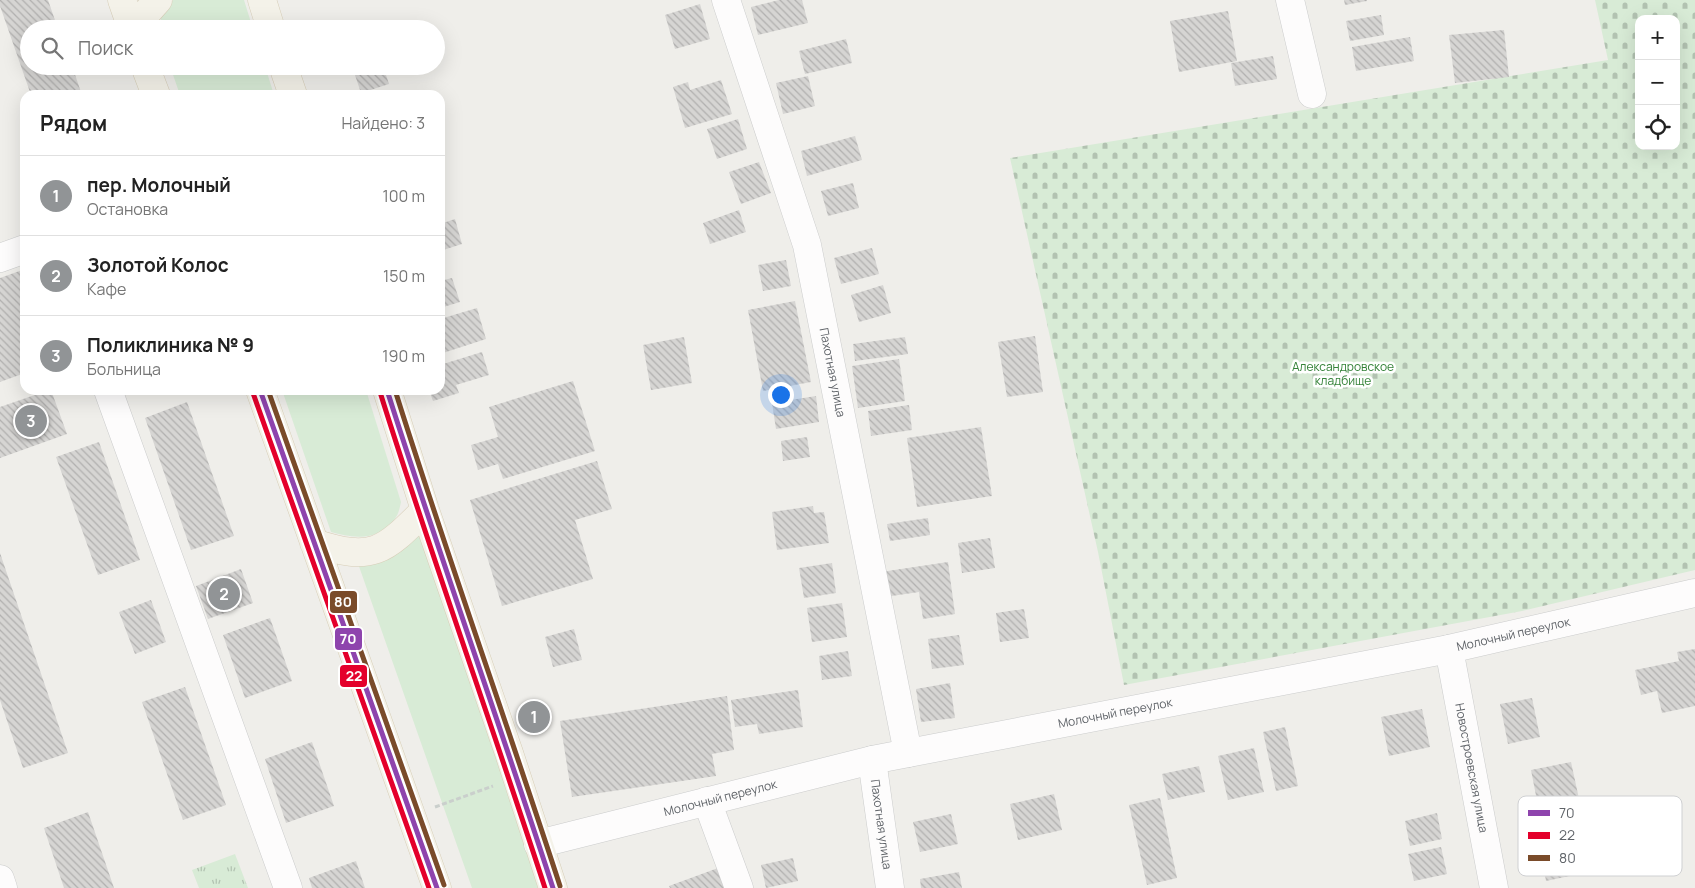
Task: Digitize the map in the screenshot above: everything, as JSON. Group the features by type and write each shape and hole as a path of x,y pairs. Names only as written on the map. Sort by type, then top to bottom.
{"main road":[{"path":"122,0 129,20"},
{"path":"141,20 158,0"},
{"path":"262,0 268,20"},
{"path":"149,75 154,90"},
{"path":"286,75 290,90"},
{"path":"262,395 437,888"},
{"path":"388,395 553,888"},
{"path":"314,543 335,550 355,553 370,552 400,535 425,510"}],"street":[{"name":"Пахотная улица","path":"726,0 806,245 908,753"},
{"path":"1290,0 1312,94"},
{"path":"0,258 20,251"},
{"path":"110,395 288,888"},
{"name":"Молочный переулок","path":"538,844 872,760 1449,649 1695,594"},
{"name":"Новостроевская улица","path":"1449,649 1494,888"},
{"name":"Пахотная улица","path":"872,760 890,888"},
{"path":"707,801 739,888"},
{"path":"0,879 3,888"}],"path":[{"path":"411,816 517,777"}],"green space":[{"path":"173,0 244,0 250,20 161,20 161,17"},
{"name":"Александровское кладбище","path":"1595,0 1695,0 1695,570 1522,611 1124,685 1098,552 1010,158 1608,60"},
{"path":"173,75 268,75 272,90 178,90"},
{"path":"284,395 368,395 401,502 397,515 390,525 375,534 358,537 331,532"},
{"path":"424,528 546,888 472,888 355,555"},
{"path":"235,854 248,888 199,888 192,870"}],"building":[{"path":"0,0 48,0 55,20 20,20 20,63 0,6"},
{"path":"779,0 802,0 808,23 758,35 751,7"},
{"path":"1344,0 1367,0 1367,1 1345,5"},
{"path":"700,4 710,39 675,49 665,15"},
{"path":"1228,11 1237,61 1179,72 1170,21"},
{"path":"1381,15 1384,35 1350,41 1346,21"},
{"path":"1504,30 1509,77 1455,83 1449,35"},
{"path":"1410,37 1414,61 1356,71 1352,47"},
{"path":"846,39 852,63 805,74 799,51"},
{"path":"1273,56 1277,79 1235,86 1231,63"},
{"path":"24,75 75,75 80,90 29,90"},
{"path":"355,75 386,75 389,84 370,90 360,90"},
{"path":"808,76 815,106 783,114 776,83"},
{"path":"721,80 732,114 685,128 673,87 688,82 690,90"},
{"path":"738,119 747,149 717,159 707,129"},
{"path":"855,136 862,160 807,176 801,151"},
{"path":"759,162 771,193 741,204 729,172"},
{"path":"853,183 859,208 828,216 821,191"},
{"path":"739,210 746,232 710,244 703,223"},
{"path":"455,219 462,244 445,249 445,222"},
{"path":"872,248 879,274 841,284 834,258"},
{"path":"786,260 791,286 763,291 758,265"},
{"path":"20,271 20,375 0,382 0,278"},
{"path":"452,278 460,302 445,306 445,280"},
{"path":"883,285 891,313 859,322 851,295"},
{"path":"795,301 811,382 763,391 748,310"},
{"path":"477,308 486,339 445,352 445,318"},
{"path":"1035,336 1043,392 1007,397 998,342"},
{"path":"684,337 692,383 651,390 643,345"},
{"path":"905,337 908,354 855,361 853,344"},
{"path":"482,352 489,375 456,385 459,393 433,401 431,395 445,395 445,363"},
{"path":"899,359 905,401 858,408 852,366"},
{"path":"573,381 595,451 503,479 498,464 478,470 471,445 498,437 489,407"},
{"path":"35,395 53,395 67,434 0,458 0,407"},
{"path":"816,396 819,422 776,429 772,403"},
{"path":"187,402 234,536 191,550 145,418"},
{"path":"909,405 912,430 871,436 868,411"},
{"path":"981,427 992,496 917,507 907,438"},
{"path":"807,437 810,457 783,461 781,441"},
{"path":"99,442 140,560 98,575 56,457"},
{"path":"597,461 612,509 575,520 593,579 502,606 470,500"},
{"path":"813,506 814,513 824,512 829,543 777,550 772,512"},
{"path":"928,518 930,535 890,541 887,524"},
{"path":"990,538 995,568 962,573 958,543"},
{"path":"0,553 68,753 23,768 0,700"},
{"path":"948,562 955,614 923,619 919,592 885,597 881,572"},
{"path":"832,563 836,593 804,598 799,568"},
{"path":"241,569 253,603 208,619 196,586"},
{"path":"151,600 166,642 135,654 119,612"},
{"path":"842,603 847,637 812,642 807,608"},
{"path":"1024,609 1029,638 1000,642 996,613"},
{"path":"270,618 292,681 245,698 223,635"},
{"path":"574,629 582,660 553,667 545,637"},
{"path":"959,635 964,665 932,669 928,639"},
{"path":"1695,649 1695,706 1662,713 1657,691 1641,695 1635,670 1679,661 1677,652"},
{"path":"848,651 852,676 822,680 819,656"},
{"path":"950,683 955,718 921,722 916,689"},
{"path":"185,687 226,805 183,820 142,702"},
{"path":"798,690 803,727 759,734 757,724 735,727 731,700"},
{"path":"727,696 734,750 712,754 716,776 572,797 560,721"},
{"path":"1532,698 1540,737 1508,744 1500,704"},
{"path":"1422,709 1430,747 1389,756 1381,717"},
{"path":"1285,727 1298,786 1276,791 1263,732"},
{"path":"312,742 334,806 286,823 265,759"},
{"path":"1254,748 1264,792 1228,800 1218,756"},
{"path":"1571,762 1578,796 1536,796 1531,770"},
{"path":"1199,766 1205,792 1168,800 1162,774"},
{"path":"1054,794 1062,830 1018,840 1010,804"},
{"path":"1160,798 1177,878 1147,885 1129,805"},
{"path":"88,812 114,888 64,888 44,828"},
{"path":"1437,813 1442,839 1410,846 1405,821"},
{"path":"951,814 958,844 920,852 913,822"},
{"path":"1441,847 1447,874 1414,881 1408,854"},
{"path":"793,858 798,881 766,888 761,865"},
{"path":"356,861 365,888 312,888 309,878"},
{"path":"718,868 725,888 670,888 669,886"},
{"path":"959,872 962,888 921,888 920,879"},
{"path":"1545,876 1570,876 1546,881"}],"transit line":[{"name":"22","path":"254,395 429,888"},
{"name":"70","path":"262,395 437,888"},
{"name":"80","path":"270,395 444,885"},
{"name":"22","path":"381,395 545,888"},
{"name":"70","path":"389,395 553,888"},
{"name":"80","path":"397,395 560,886"}],"place":[{"name":"Поликлиника № 9","path":"31,421"},
{"name":"Золотой Колос","path":"224,594"},
{"name":"пер. Молочный","path":"534,717"}]}
